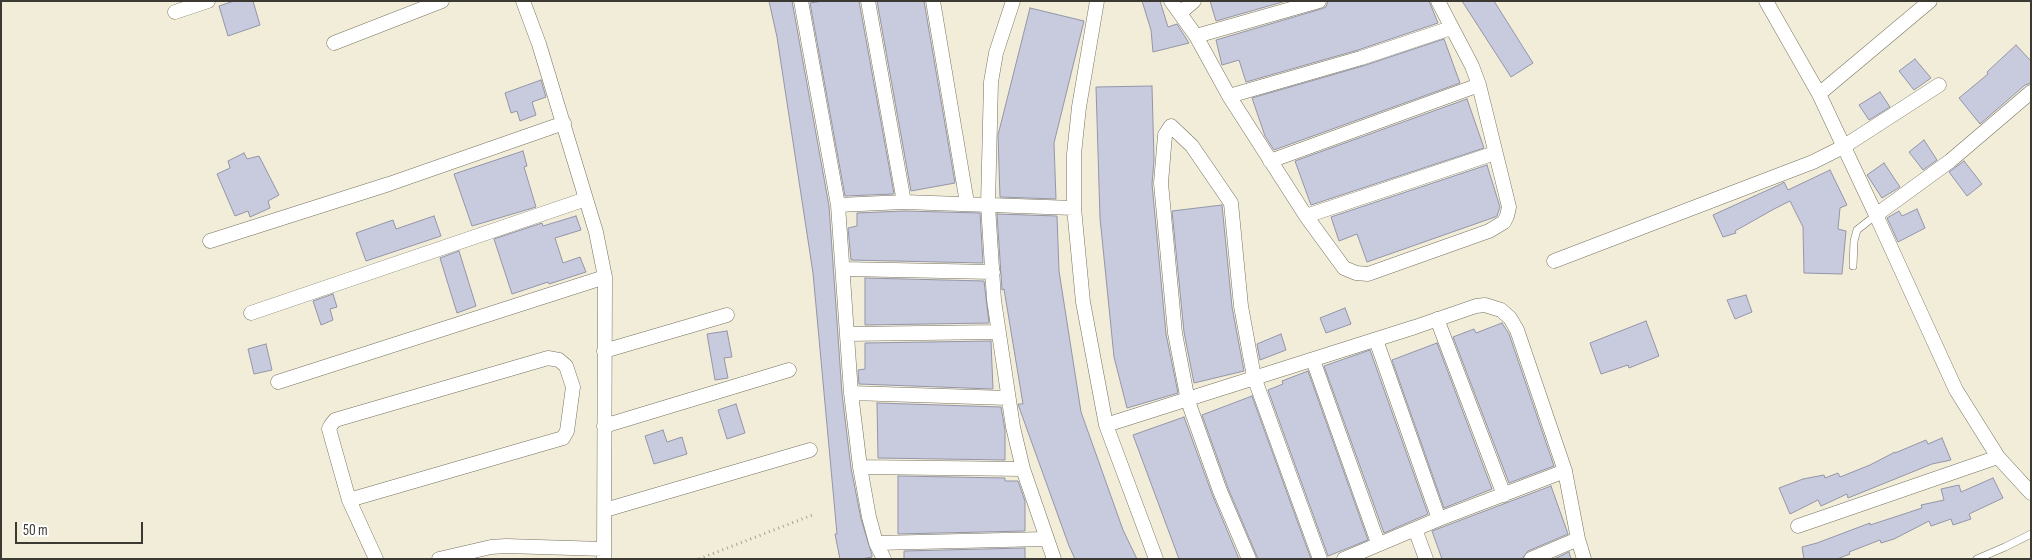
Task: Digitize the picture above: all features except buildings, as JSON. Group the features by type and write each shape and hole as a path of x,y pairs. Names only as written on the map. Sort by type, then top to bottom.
{"street":[{"path":"175,12 208,1"},
{"path":"334,43 442,1"},
{"path":"438,559 491,547 506,546 604,554 605,276 596,232 564,123 523,1"},
{"path":"868,1 904,202"},
{"path":"933,1 967,203"},
{"path":"1013,1 996,53 991,82 988,205 998,332 1013,427 1023,469 1054,559"},
{"path":"1097,1 1079,107 1074,154 1074,208 1083,302 1106,425 1156,559"},
{"path":"1171,1 1196,36 1229,96 1306,216 1344,268 1356,273 1368,274 1489,231 1504,222 1509,207 1479,85 1472,66 1438,1"},
{"path":"1180,13 1194,1"},
{"path":"1196,36 1319,1"},
{"path":"1766,1 1819,94 1956,390 1998,457 2031,493"},
{"path":"1819,94 1930,1"},
{"path":"803,2 838,205 846,334 860,467 869,517 876,543 884,559"},
{"path":"1229,96 1361,58 1451,28"},
{"path":"1270,161 1479,85"},
{"path":"1554,261 1814,162 1843,148 1939,85"},
{"path":"1876,215 1950,161 2031,92"},
{"path":"210,241 389,184 564,123"},
{"path":"1249,559 1220,491 1188,400 1176,333 1161,183 1165,135 1171,126 1192,146 1231,203 1241,306 1254,377 1320,559"},
{"path":"1306,216 1495,153"},
{"path":"251,313 586,199"},
{"path":"838,205 904,202 1074,208"},
{"path":"843,269 993,272"},
{"path":"278,382 605,276"},
{"path":"1106,425 1376,340 1476,306 1486,305 1501,310 1510,318 1517,330 1565,471 1578,540 1584,559"},
{"path":"604,351 727,315"},
{"path":"1437,319 1504,495"},
{"path":"846,334 998,332"},
{"path":"1376,340 1439,519"},
{"path":"349,500 563,438 567,431 573,387 566,366 558,360 548,358 335,420 329,429 349,500 376,559"},
{"path":"1313,360 1372,550"},
{"path":"604,426 789,370"},
{"path":"851,393 1008,398"},
{"path":"605,510 810,450"},
{"path":"1798,526 1998,457"},
{"path":"860,467 1023,469"},
{"path":"1344,559 1372,550 1439,519 1565,471"},
{"path":"1415,529 1426,559"},
{"path":"876,543 1046,539"},
{"path":"1531,559 1578,540"}],"lane":[{"path":"1853,266 1854,241 1857,230 1876,215"},
{"path":"1977,559 2031,534"}],"path":[{"path":"699,559 815,514"}]}
